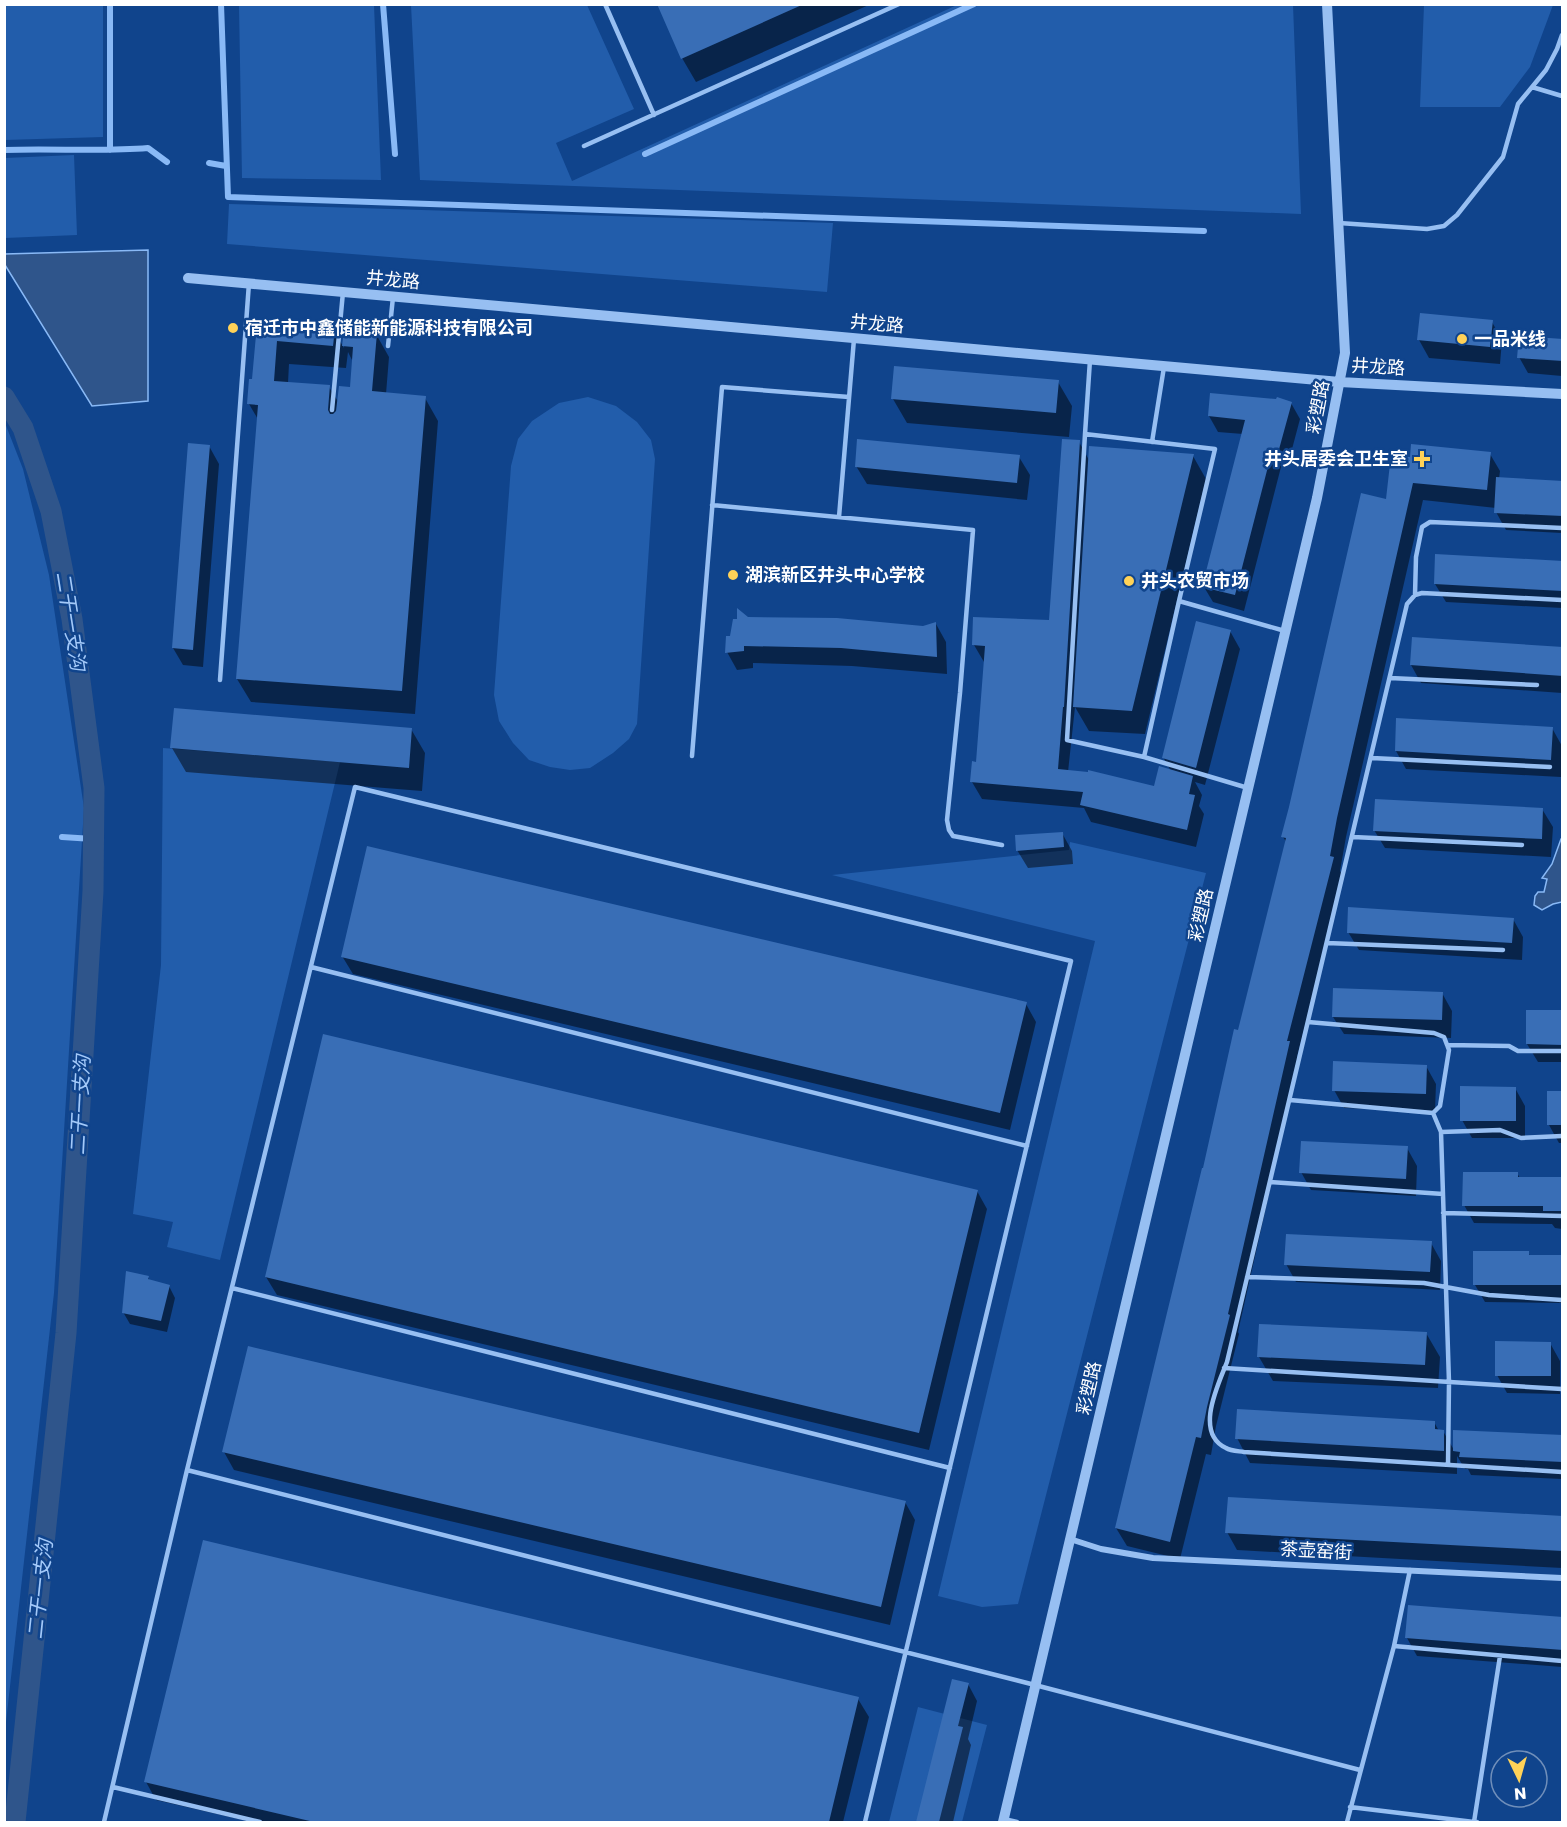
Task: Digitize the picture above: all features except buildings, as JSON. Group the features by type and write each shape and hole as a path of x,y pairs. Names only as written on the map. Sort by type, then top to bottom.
{"street":[{"name":"彩塑路","path":"1003,1821 1317,498 1345,353 1327,4"},
{"name":"井龙路","path":"188,278 1090,360 1340,381 1563,394"},
{"name":"茶壶窑街","path":"1070,1539 1101,1549 1153,1558 1563,1578"}],"lane":[{"path":"605,4 654,115"},
{"path":"584,146 899,4"},
{"path":"1338,223 1426,229 1444,226 1457,214 1503,156 1518,104 1546,70 1563,34"},
{"path":"1532,87 1563,96"},
{"path":"220,680 249,283"},
{"path":"332,410 343,292"},
{"path":"388,346 393,297"},
{"path":"839,517 854,339"},
{"path":"1090,360 1067,741 1144,757 1248,788"},
{"path":"1152,442 1164,366"},
{"path":"692,756 722,387 849,398"},
{"path":"1085,434 1215,449 1144,757"},
{"path":"712,505 974,530 947,820 953,836 1002,845"},
{"path":"1415,595 1416,557 1422,527 1430,522 1563,528"},
{"path":"1563,600 1422,593 1415,595 1407,604 1290,1100 1224,1368 1215,1391 1208,1428 1215,1441 1226,1449 1244,1452 1563,1472"},
{"path":"1179,601 1285,631"},
{"path":"1390,678 1537,686"},
{"path":"1371,758 1550,767"},
{"path":"104,1822 354,787 1071,961 865,1822"},
{"path":"1353,837 1522,845"},
{"path":"1327,943 1503,950"},
{"path":"310,967 1026,1146"},
{"path":"1308,1022 1434,1033 1444,1037 1449,1050 1440,1106 1433,1113"},
{"path":"1447,1045 1509,1046 1518,1051 1563,1051"},
{"path":"1290,1100 1433,1113"},
{"path":"1433,1113 1441,1132 1449,1382 1448,1465"},
{"path":"1441,1132 1500,1130 1521,1137 1563,1136"},
{"path":"1270,1182 1443,1194"},
{"path":"1443,1213 1563,1216"},
{"path":"1247,1277 1424,1283 1489,1295 1563,1299"},
{"path":"232,1288 950,1468"},
{"path":"1224,1368 1563,1389"},
{"path":"188,1470 1360,1770"},
{"path":"1347,1822 1394,1646 1410,1570"},
{"path":"1394,1646 1563,1661"},
{"path":"1350,1808 1476,1822 1500,1656"},
{"path":"113,1787 260,1822"},
{"path":"1003,1821 1017,1822"}],"shaded area":[{"path":"1424,4 1553,5 1530,67 1500,107 1420,107"},
{"path":"4,5 103,5 103,137 5,140"},
{"path":"239,5 374,5 381,180 242,178"},
{"path":"411,5 587,5 634,109 556,143 572,181 957,5 1293,5 1301,214 420,180"},
{"path":"74,155 77,235 5,238 5,158"},
{"path":"229,204 833,223 827,292 227,244"},
{"path":"148,250 148,401 92,406 5,265 5,254"},
{"path":"588,397 616,406 637,422 651,440 655,459 637,724 629,739 613,753 590,768 570,770 550,767 529,760 513,743 499,721 494,695 511,466 518,439 532,421 559,403"},
{"path":"5,423 23,469 49,575 84,808 54,1293 5,1731"},
{"path":"163,748 340,762 220,1260 167,1247 173,1222 133,1214 161,965"},
{"path":"1561,839 1562,902 1542,910 1534,905 1535,896 1538,892 1544,892 1547,879 1542,878 1552,864"},
{"path":"1070,842 1206,873 1018,1604 982,1607 938,1596 1095,941 832,875 1069,850"},
{"path":"918,1707 987,1725 962,1822 889,1822"}],"waterway":[{"path":"110,4 110,150"},
{"path":"221,4 228,197 1204,231"},
{"path":"383,4 395,154"},
{"path":"645,154 974,4"},
{"path":"4,150 148,148 167,162"},
{"path":"209,163 226,166"},
{"name":"二干一支沟","path":"4,397 23,428 51,511 72,619 94,788 93,891 66,1333 15,1822"},
{"path":"62,837 93,839"}],"place":[{"name":"宿迁市中鑫储能新能源科技有限公司","path":"233,328"},
{"name":"一品米线","path":"1462,339"},
{"name":"井头居委会卫生室","path":"1422,459"},
{"name":"湖滨新区井头中心学校","path":"733,575"},
{"name":"井头农贸市场","path":"1129,581"}]}
